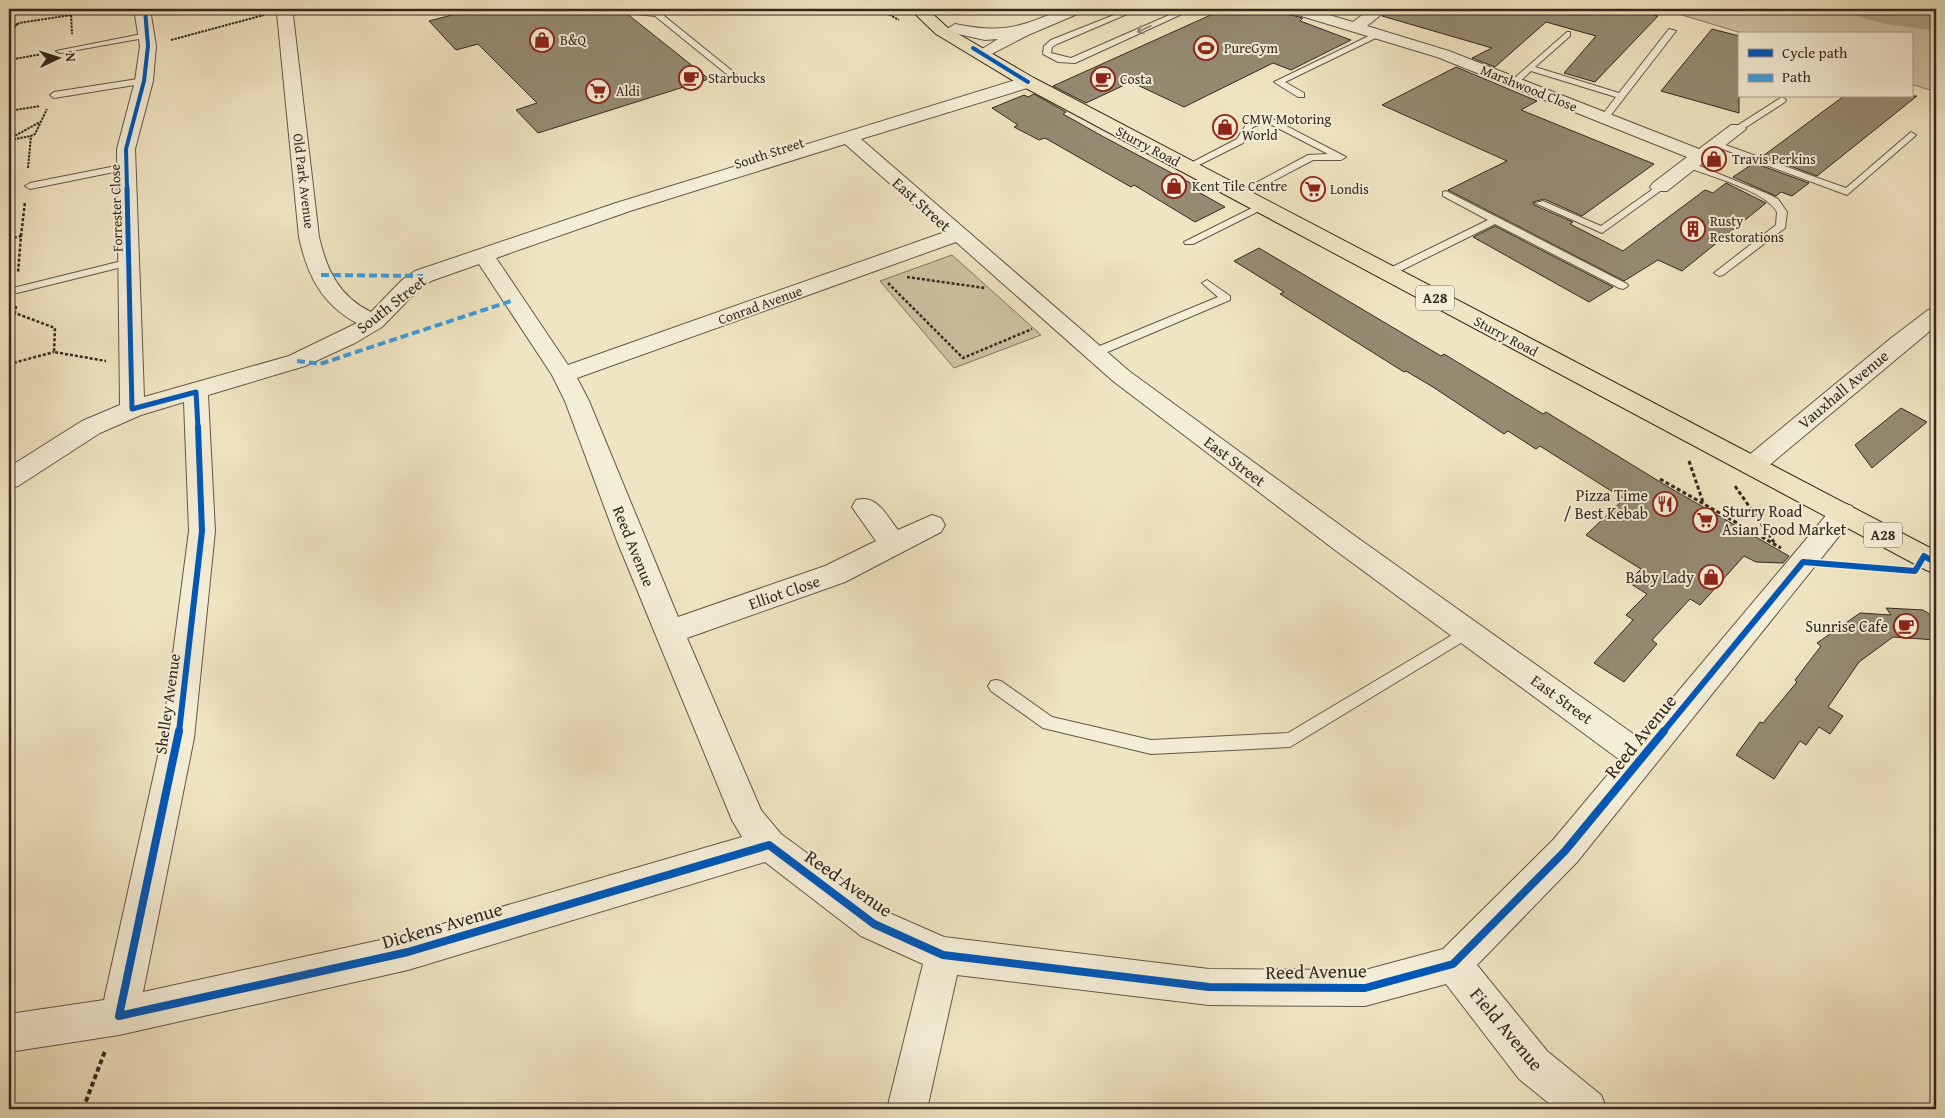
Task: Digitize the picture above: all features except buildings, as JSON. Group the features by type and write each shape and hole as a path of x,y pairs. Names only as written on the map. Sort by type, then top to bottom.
{"highway":[{"name":"Sturry Road","path":"918,9 942,31 1028,82 1936,563"},
{"name":"Sturry Road","path":"937,9 977,51"}],"street":[{"name":"Forrester Close","path":"132,410 126,149 144,80 148,40 142,9"},
{"path":"977,51 1077,9"},
{"name":"Marshwood Close","path":"1293,9 1443,54 1604,118 1695,160"},
{"path":"1356,27 1380,9"},
{"name":"Old Park Avenue","path":"282,10 305,205 314,254 321,277 338,300 354,314 374,322"},
{"path":"955,29 985,35 1022,32"},
{"name":"South Street","path":"132,410 297,361 347,338 374,322 410,285 423,276 623,208 1028,82"},
{"path":"1660,187 1714,144 1737,129"},
{"name":"East Street","path":"843,140 957,234 1121,376 1337,538 1469,631 1641,757"},
{"name":"Conrad Avenue","path":"564,375 868,271 957,234"},
{"name":"Reed Avenue","path":"485,256 564,375 577,401 631,541 749,820 769,844 874,924 943,955 1208,987 1366,988 1453,964 1565,851 1843,513"},
{"name":"Vauxhall Avenue","path":"1752,466 1898,344 1936,315"},
{"name":"Shelley Avenue","path":"119,1016 178,738 202,531 196,392"},
{"path":"9,479 91,427 132,410"},
{"path":"865,507 894,544"},
{"name":"Elliot Close","path":"670,632 835,574 932,525"},
{"name":"Dickens Avenue","path":"9,1033 119,1016 408,952 769,844"},
{"path":"907,1109 943,955"},
{"name":"Field Avenue","path":"1453,964 1534,1065 1587,1109"}],"lane":[{"path":"634,9 638,12 657,14 677,9"},
{"path":"1135,9 1054,42 1048,46 1047,54 1053,58 1072,61 1189,9"},
{"path":"657,14 732,74"},
{"path":"1604,118 1672,31"},
{"path":"1301,95 1278,82 1380,34"},
{"path":"1514,82 1568,34"},
{"path":"60,51 148,40"},
{"path":"1529,68 1621,96"},
{"path":"54,95 144,80"},
{"path":"1737,129 1782,100"},
{"path":"1188,167 1240,141 1250,125 1267,119 1341,157 1311,158 1240,195"},
{"path":"1714,144 1848,192 1911,134"},
{"path":"1695,160 1764,195 1780,206 1784,215 1781,226 1719,273"},
{"path":"30,186 126,167"},
{"path":"1540,203 1602,230 1660,187"},
{"path":"1446,194 1623,286"},
{"path":"1189,242 1262,206"},
{"path":"1388,273 1495,220"},
{"path":"17,290 130,262"},
{"path":"1094,353 1226,298 1207,283"},
{"path":"996,686 1048,723 1151,747 1290,740 1469,631"}],"path":[{"path":"9,60 60,51 59,43 72,40 71,9"},
{"path":"148,40 282,10"},
{"path":"9,25 72,15"},
{"path":"9,31 19,23"},
{"path":"9,111 49,105 41,122 31,136 28,172"},
{"path":"9,140 41,122"},
{"path":"9,140 31,136"},
{"path":"25,200 15,313 55,328 54,352"},
{"path":"9,239 21,236"},
{"path":"868,271 1027,295"},
{"path":"868,271 963,358 1055,319"},
{"path":"9,364 54,352 131,366"},
{"path":"1689,462 1704,503"},
{"path":"1660,479 1767,540"},
{"path":"1733,483 1776,545"},
{"path":"83,1109 119,1016"}],"shaded area":[{"path":"1662,9 1936,9 1936,92 1912,84 1912,32 1738,32"},
{"path":"952,255 1041,335 954,368 880,281"}],"waterway":[{"path":"1862,9 1886,15 1936,22"}],"marked path":[{"path":"321,275 423,276"},
{"path":"297,361 320,364 514,300"}],"cycle path":[{"path":"145,9 148,46 144,81 126,149 132,409 196,392 202,531 178,738 119,1016 408,952 769,845 874,924 943,955 1209,987 1365,988 1453,964 1565,851 1803,562 1915,571 1924,556 1936,563"},
{"path":"973,48 1028,82"}],"place":[{"name":"B&Q","path":"542,40"},
{"name":"PureGym","path":"1206,48"},
{"name":"Starbucks","path":"691,78"},
{"name":"Costa","path":"1103,79"},
{"name":"Aldi","path":"598,91"},
{"name":"CMW Motoring World","path":"1225,127"},
{"name":"Travis Perkins","path":"1714,159"},
{"name":"Kent Tile Centre","path":"1174,186"},
{"name":"Londis","path":"1313,189"},
{"name":"Rusty Restorations","path":"1693,229"},
{"name":"Pizza Time / Best Kebab","path":"1665,504"},
{"name":"Sturry Road Asian Food Market","path":"1705,520"},
{"name":"Baby Lady","path":"1711,577"},
{"name":"Sunrise Cafe","path":"1906,626"}]}
